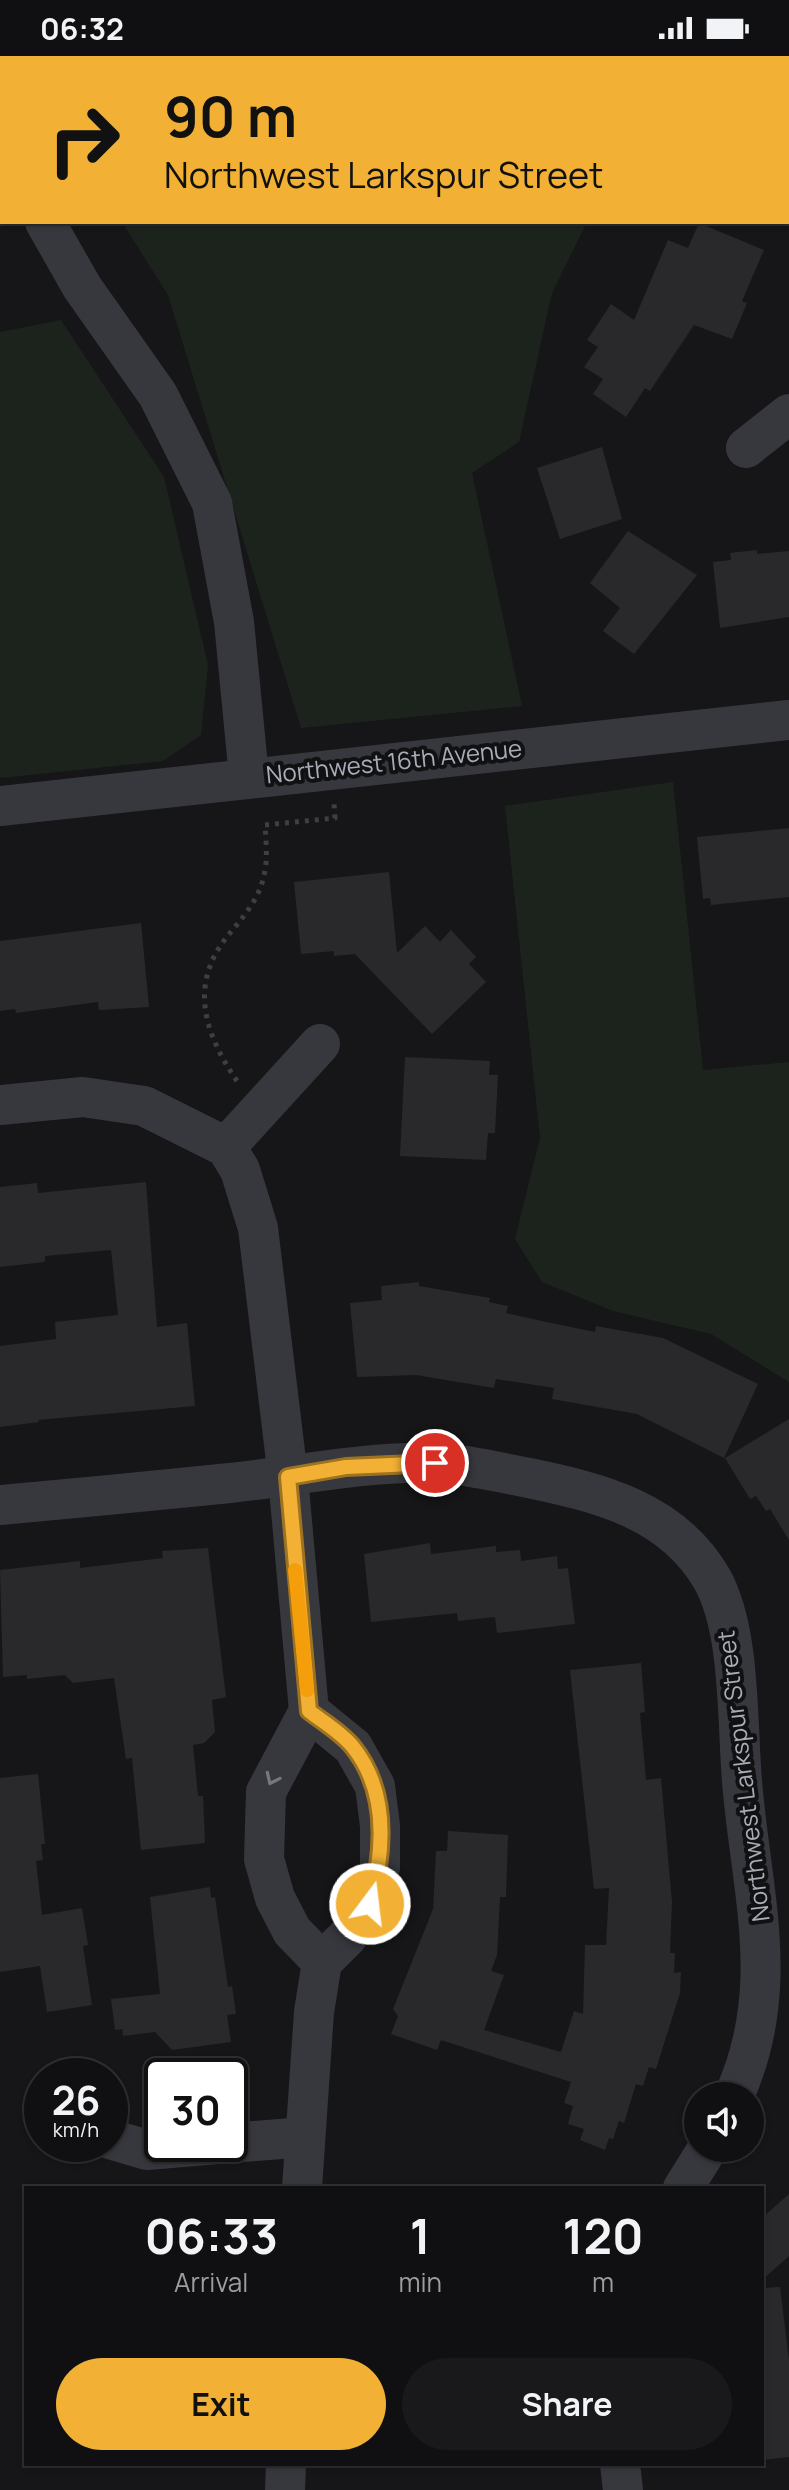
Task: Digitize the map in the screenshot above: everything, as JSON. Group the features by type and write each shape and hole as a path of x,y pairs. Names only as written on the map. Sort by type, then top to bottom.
{"street":[{"path":"46,224 82,287 158,395 212,503 234,622 249,777"},
{"path":"746,448 789,414"},
{"name":"Northwest 16th Avenue","path":"0,806 789,720"},
{"path":"226,1147 320,1044"},
{"path":"0,1105 50,1099 105,1099 144,1106 226,1147 240,1170 258,1228 288,1477 309,1711 266,1792 264,1859 275,1898 292,1931 322,1962"},
{"name":"Northwest Larkspur Street","path":"0,1505 288,1477 346,1467 435,1463 587,1490 636,1508 671,1529 697,1556 714,1582 731,1647 745,1815 761,1919 763,1967 758,2024 740,2082"},
{"path":"302,2186 314,2012 322,1962 347,1937 370,1904 380,1867 380,1826 375,1786 353,1747 309,1711"},
{"path":"248,2142 305,2137"},
{"path":"684,2186 699,2162"},
{"path":"285,2490 286,2466"},
{"path":"620,2466 623,2490"}],"path":[{"path":"258,1112 215,1050 202,994 209,966 225,940 246,916 264,876 265,825 335,818 330,769"}],"shaded area":[{"path":"123,224 586,224 552,293 519,442 472,473 522,706 301,728 168,295"},
{"path":"61,320 164,477 208,665 201,735 163,761 0,778 0,332"},
{"path":"673,782 703,1070 789,1062 789,1382 711,1334 613,1311 542,1282 515,1239 540,1138 505,806"}],"building":[{"path":"699,224 701,224 764,250 742,301 747,303 732,339 694,325 650,391 645,388 626,417 593,394 603,379 584,367 598,347 587,340 611,304 634,320 668,240 688,248"},
{"path":"602,447 622,519 560,539 537,468"},
{"path":"628,531 697,575 634,654 603,631 620,608 590,583"},
{"path":"757,550 757,554 789,551 789,617 720,628 713,562 731,560 730,553"},
{"path":"789,828 789,897 711,905 710,898 703,899 697,837"},
{"path":"389,872 397,953 425,926 440,942 451,930 476,957 469,964 486,982 432,1034 355,954 334,956 334,951 301,954 294,882"},
{"path":"141,923 149,1007 99,1010 98,1002 16,1013 15,1009 0,1011 0,941"},
{"path":"405,1057 490,1061 489,1075 498,1075 495,1133 488,1133 486,1160 400,1156"},
{"path":"146,1182 157,1327 187,1323 195,1406 38,1420 0,1427 0,1346 56,1339 55,1322 118,1315 111,1250 45,1256 45,1262 0,1267 0,1187 37,1183 38,1193"},
{"path":"419,1282 419,1286 490,1298 489,1302 508,1306 506,1313 595,1332 596,1326 663,1338 758,1384 724,1458 637,1414 552,1399 554,1388 496,1379 494,1388 416,1375 357,1377 350,1303 382,1300 381,1286"},
{"path":"789,1419 789,1540 770,1509 766,1511 756,1496 750,1499 725,1458"},
{"path":"430,1543 431,1554 496,1546 496,1552 520,1550 521,1561 557,1556 558,1569 568,1568 575,1624 497,1633 495,1617 458,1621 457,1613 371,1622 364,1554"},
{"path":"208,1548 226,1697 212,1700 215,1732 204,1743 193,1745 198,1796 203,1796 205,1843 141,1850 132,1758 126,1759 114,1678 73,1683 65,1675 27,1679 27,1675 3,1677 0,1570 80,1561 80,1568 163,1558 162,1551"},
{"path":"641,1663 645,1712 640,1713 646,1780 661,1778 672,1902 670,1953 675,1953 674,1973 681,1972 680,1993 656,2069 649,2067 643,2086 636,2084 624,2123 619,2121 613,2139 609,2138 605,2150 580,2140 584,2129 568,2124 573,2106 564,2103 571,2082 441,2040 437,2050 391,2034 398,2016 393,2009 433,1909 436,1851 447,1851 448,1831 508,1835 506,1897 500,1897 497,1955 491,1971 504,1975 484,2030 561,2052 574,2011 583,2014 585,1945 606,1945 609,1888 594,1889 570,1670"},
{"path":"38,1774 45,1844 41,1844 43,1860 36,1861 42,1915 82,1908 88,1945 83,1946 92,2005 47,2012 40,1966 0,1972 0,1778"},
{"path":"210,1887 211,1898 215,1897 228,1987 232,1986 236,2014 227,2015 231,2042 172,2050 155,2032 123,2036 122,2029 115,2030 111,1999 160,1994 150,1897"},
{"path":"789,2194 789,2256 764,2278 764,2216"},
{"path":"780,2287 789,2360 789,2457 764,2460 764,2288"}],"slow traffic":[{"path":"295,1570 307,1690"}],"route":[{"path":"370,1904 380,1867 380,1826 375,1786 353,1747 309,1711 288,1477 346,1467 435,1463"}]}
